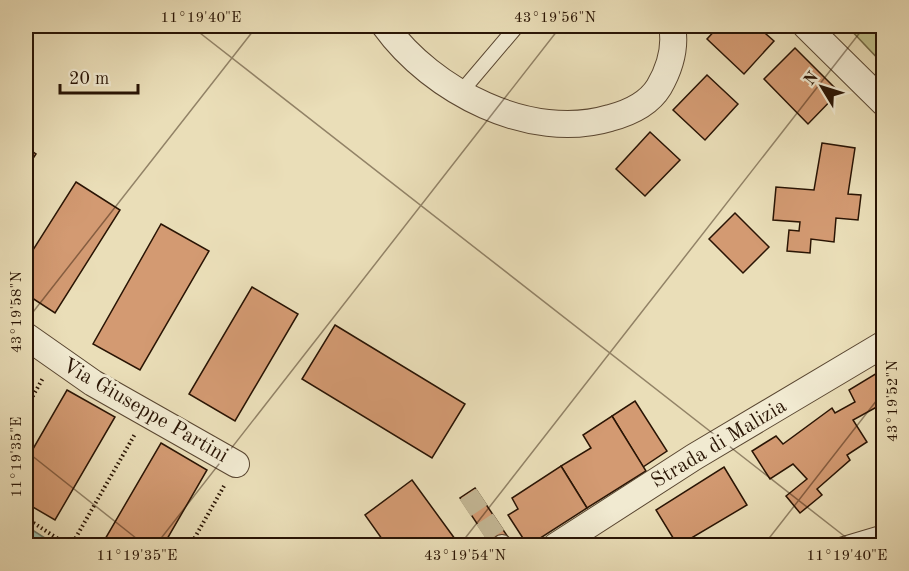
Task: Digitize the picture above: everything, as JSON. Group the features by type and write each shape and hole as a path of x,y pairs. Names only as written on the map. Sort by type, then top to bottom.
{"street":[{"path":"385,26 425,66 461,92 513,115 542,122 581,124 622,115 644,104 656,91 666,74 674,36 672,26"},
{"path":"806,26 884,103"},
{"name":"Via Giuseppe Partini","path":"26,336 55,358 146,414 236,464"},
{"name":"Strada di Malizia","path":"556,546 694,457 884,344"}],"lane":[{"path":"461,92 517,26"},
{"path":"837,546 884,532"}],"path":[{"path":"26,408 55,358"},
{"path":"26,518 70,546 146,414"},
{"path":"190,546 236,464"}],"green space":[{"path":"847,26 883,26 883,64"}],"shaded area":[{"path":"26,526 56,545 35,545 26,539"}],"building":[{"path":"719,26 757,26 774,41 744,74 707,39"},
{"path":"795,48 839,92 808,124 764,79"},
{"path":"707,75 738,104 705,140 673,110"},
{"path":"650,132 680,160 645,196 616,169"},
{"path":"822,143 855,148 848,194 861,195 858,220 836,218 834,242 811,239 810,253 787,251 789,230 799,231 800,222 773,220 776,187 814,190"},
{"path":"26,147 36,154 26,169"},
{"path":"76,182 120,210 55,313 26,294 26,261"},
{"path":"735,213 769,247 743,273 709,239"},
{"path":"161,224 209,251 140,370 93,344"},
{"path":"252,287 298,314 235,421 189,394"},
{"path":"335,325 465,404 432,458 302,379"},
{"path":"882,370 884,403 853,420 867,442 847,455 850,460 817,489 822,495 800,513 786,496 807,479 793,464 770,479 752,451 776,436 783,444 832,408 835,413 855,402 849,390"},
{"path":"67,390 115,417 55,520 26,503 26,461"},
{"path":"635,401 667,451 643,467 612,416"},
{"path":"612,416 646,471 587,508 561,466 591,448 583,435"},
{"path":"161,443 207,470 163,546 101,546"},
{"path":"561,466 587,508 528,546 508,515 518,509 512,498"},
{"path":"724,467 747,505 678,546 656,510"},
{"path":"412,480 455,539 447,546 387,546 365,515"},
{"path":"475,488 510,540 501,546 492,546 460,498"}],"tunnel":[{"path":"468,494 502,545"}]}
